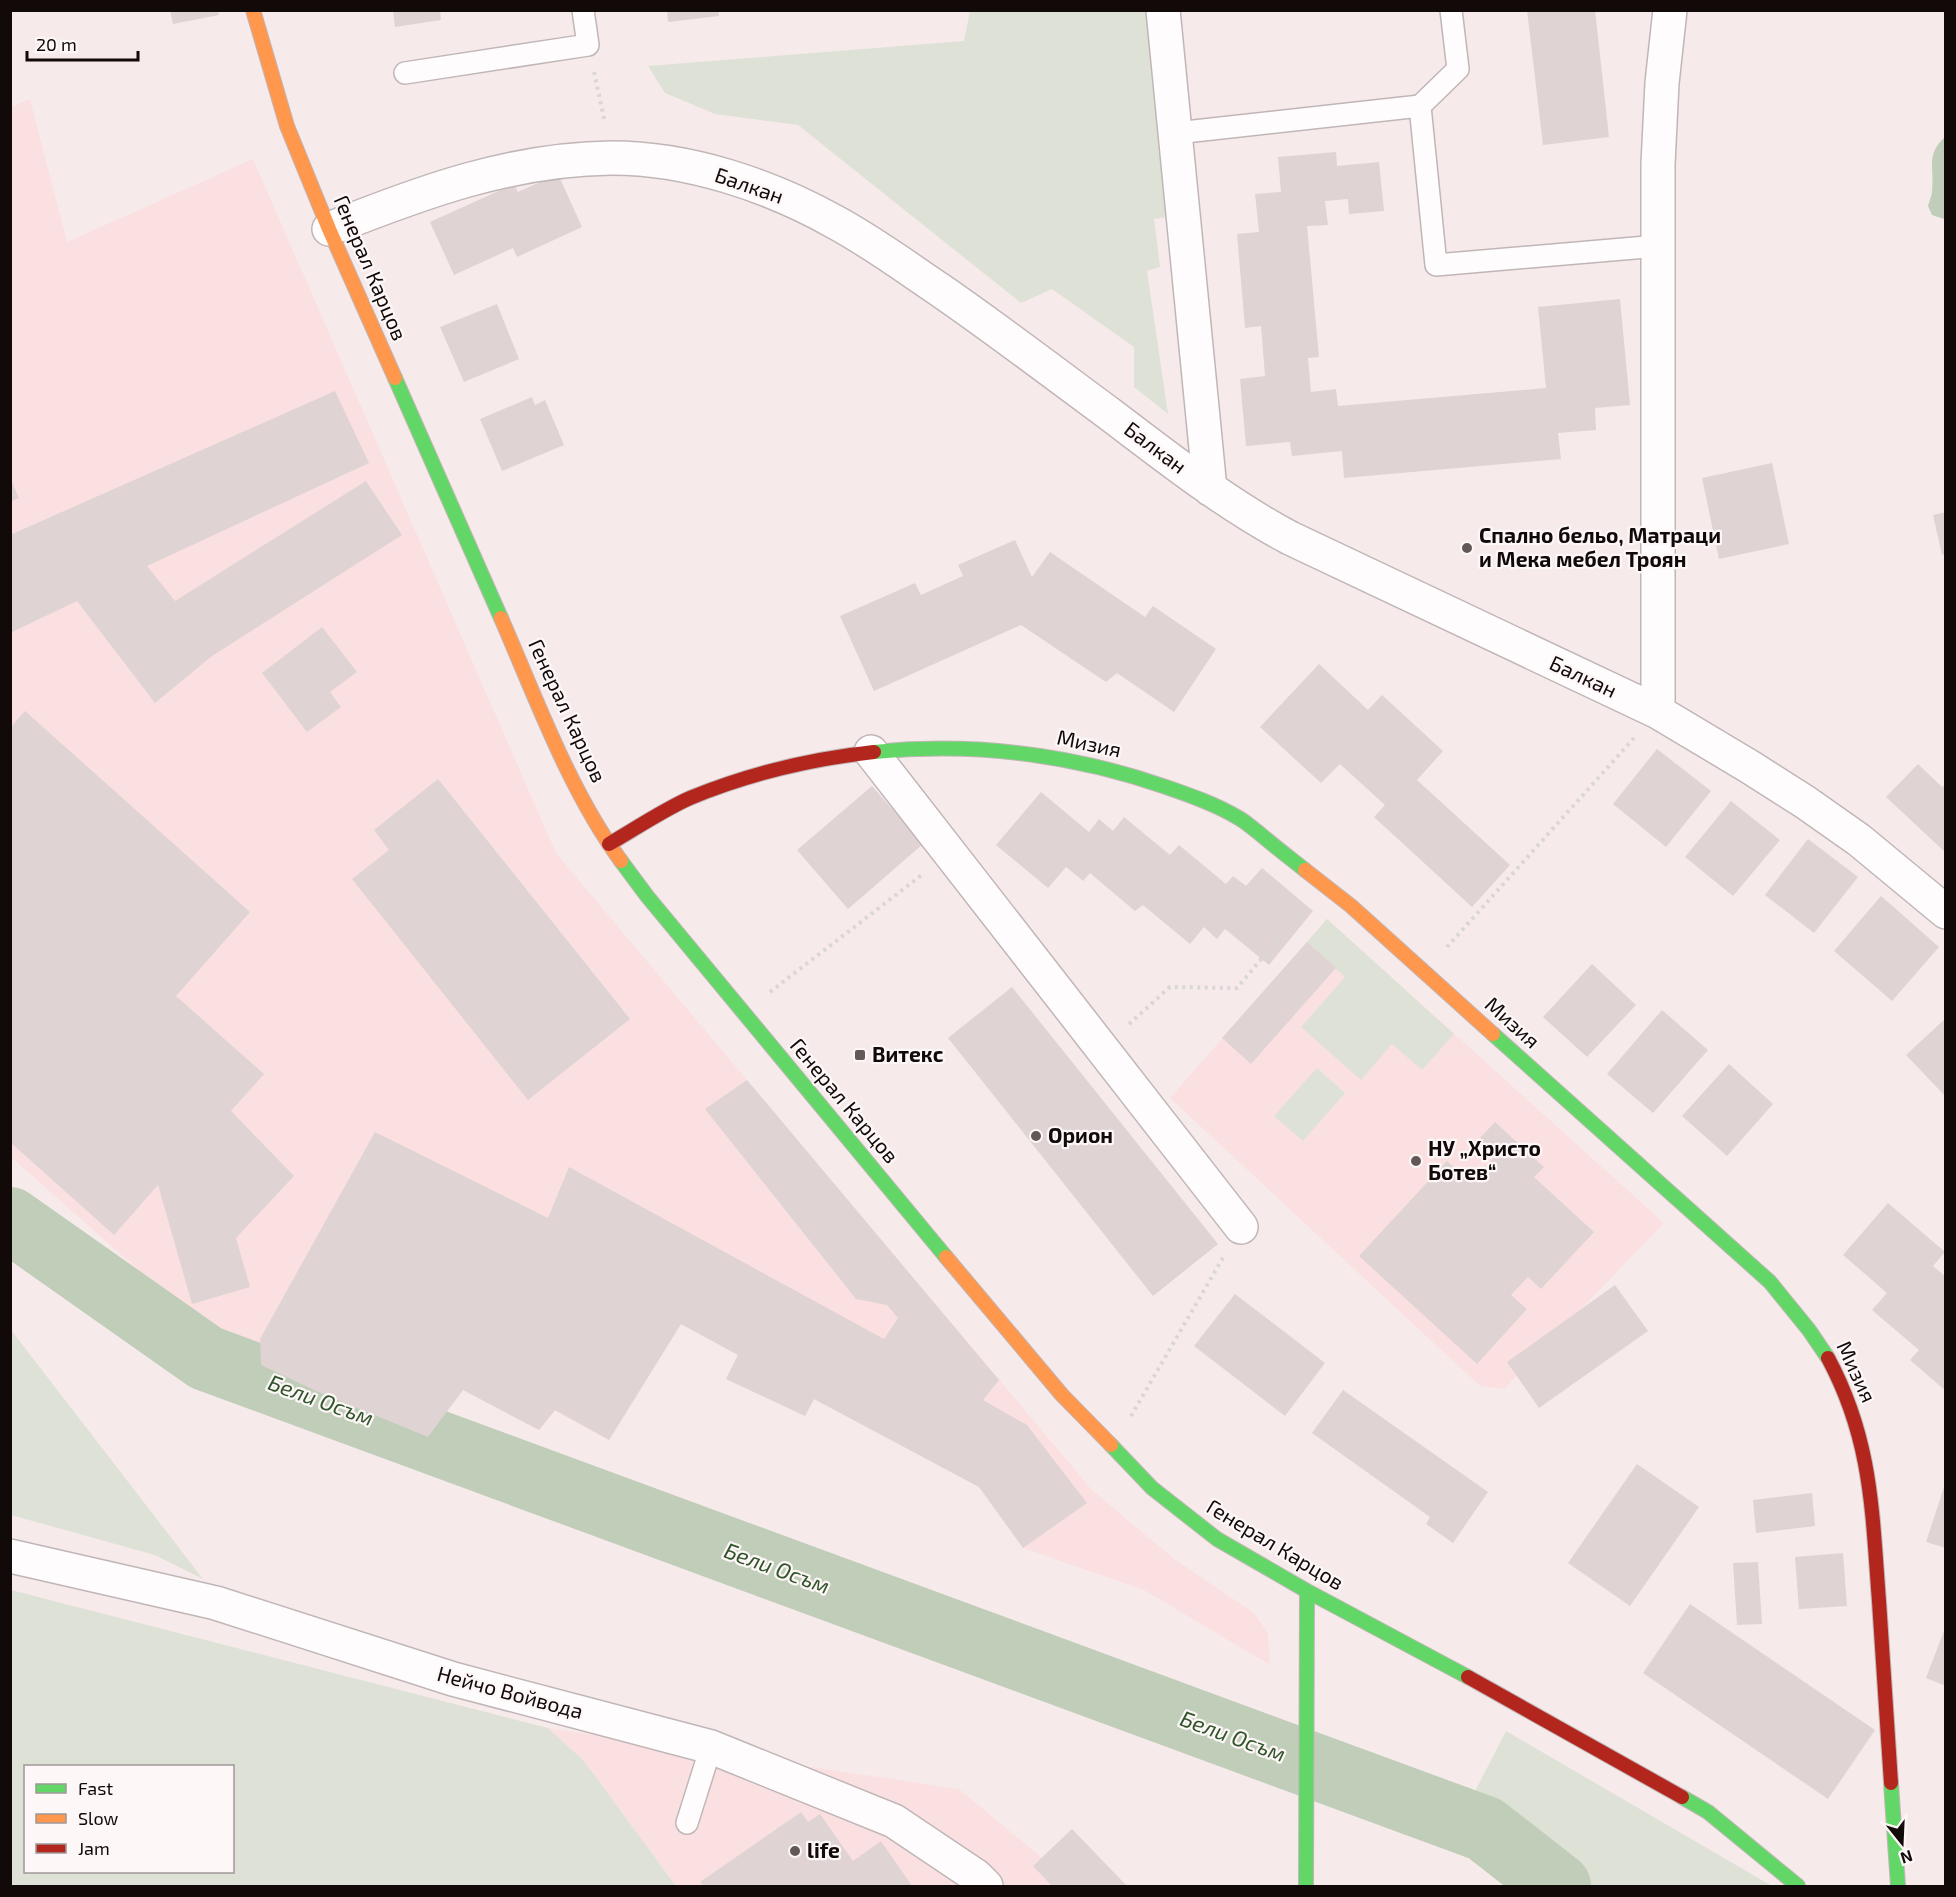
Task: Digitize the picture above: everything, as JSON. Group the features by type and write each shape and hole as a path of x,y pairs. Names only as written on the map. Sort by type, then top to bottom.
{"main road":[{"name":"Генерал Карцов","path":"252,10 287,126 329,229 566,766 609,844 647,896 1011,1336 1062,1395 1152,1488 1217,1539 1708,1812 1798,1887"},
{"name":"Мизия","path":"609,844 688,799 742,779 798,764 871,752 913,748 971,748 1028,753 1083,763 1136,777 1188,795 1238,818 1323,885 1424,972 1770,1282 1794,1307 1832,1364 1847,1395 1858,1426 1871,1490 1898,1887"},
{"path":"1306,1882 1307,1591"}],"street":[{"path":"1162,10 1210,489"},
{"path":"1658,712 1658,164 1662,83 1670,10"},
{"name":"Балкан","path":"329,229 406,199 467,179 515,168 564,161 613,158 656,161 700,170 784,197 835,221 883,251 986,322 1236,507 1290,538 1658,712 1805,802 1859,840 1946,912"},
{"path":"871,752 1241,1227"},
{"name":"Нейчо Войвода","path":"10,1556 216,1604 453,1679 711,1747 894,1821 976,1876 986,1887"}],"lane":[{"path":"405,73 588,45 583,10"},
{"path":"1176,133 1420,106 1458,69 1450,10"},
{"path":"1420,106 1436,265 1658,246"},
{"path":"687,1823 711,1747"}],"path":[{"path":"588,45 613,158"},
{"path":"1424,972 1658,712"},
{"path":"744,1012 950,853"},
{"path":"1101,1048 1170,987 1237,988 1323,885"},
{"path":"1113,1447 1241,1227"}],"shaded area":[{"path":"970,11 1147,11 1175,216 1154,219 1160,267 1147,271 1168,414 1134,387 1134,347 1052,289 1021,303 798,125 715,114 665,93 648,66 964,41"},
{"path":"30,99 67,242 253,159 556,853 1092,1490 1173,1558 1254,1613 1268,1633 1270,1665 1144,1590 1023,1548 979,1487 814,1399 805,1416 726,1379 738,1355 681,1324 609,1440 555,1411 539,1430 463,1390 428,1437 316,1391 261,1365 189,1315 11,1157 10,107"},
{"path":"1945,137 1946,218 1944,219 1932,215 1928,206 1933,183 1933,156"},
{"name":"НУ „Христо Ботев“","path":"1327,919 1664,1223 1504,1389 1480,1386 1170,1098"},
{"path":"1327,919 1454,1034 1422,1070 1392,1044 1361,1080 1301,1027 1345,977 1307,942"},
{"path":"1317,1068 1345,1093 1303,1141 1274,1116"},
{"path":"11,1330 203,1579 155,1555 11,1515"},
{"path":"11,1590 548,1728 584,1761 676,1886 11,1886"},
{"path":"548,1728 959,1789 1076,1886 676,1886 584,1761"},
{"path":"1506,1731 1772,1886 1588,1886 1469,1803"}],"building":[{"path":"170,10 218,10 219,15 173,24"},
{"path":"393,10 440,10 441,20 395,27"},
{"path":"667,10 718,10 719,16 668,22"},
{"path":"1527,10 1595,10 1609,137 1543,145"},
{"path":"1336,152 1337,166 1379,162 1384,211 1349,214 1348,199 1325,201 1328,225 1307,226 1319,357 1308,358 1311,392 1336,389 1338,406 1546,388 1538,307 1620,299 1630,405 1595,408 1596,430 1558,433 1561,459 1344,478 1342,451 1292,456 1290,442 1246,446 1240,379 1265,376 1261,326 1245,328 1237,234 1259,232 1255,194 1281,192 1278,157"},
{"path":"558,174 582,227 517,257 513,248 454,275 430,222 514,184 518,192"},
{"path":"497,304 519,359 464,382 440,327"},
{"path":"335,391 369,463 147,566 175,601 366,481 402,535 212,656 155,703 77,601 10,633 10,535"},
{"path":"532,397 535,405 545,400 564,445 502,471 480,419"},
{"path":"1772,463 1789,544 1719,559 1702,478"},
{"path":"10,478 19,498 10,502"},
{"path":"1946,512 1946,554 1942,555 1933,515"},
{"path":"1015,540 1032,577 1050,552 1145,617 1153,606 1216,649 1174,712 1117,673 1106,682 1021,625 874,691 840,616 915,583 921,595 963,576 958,565"},
{"path":"322,627 357,672 330,692 341,707 307,732 262,673"},
{"path":"1319,664 1368,710 1382,695 1443,751 1417,780 1510,865 1472,907 1374,817 1385,805 1340,764 1321,783 1260,727"},
{"path":"25,711 250,912 176,996 264,1074 231,1111 294,1176 236,1238 250,1287 192,1304 158,1185 114,1235 10,1142 10,728"},
{"path":"1657,749 1711,791 1666,847 1613,804"},
{"path":"1918,764 1942,787 1946,784 1946,853 1886,797"},
{"path":"438,779 630,1019 528,1100 352,879 389,850 374,830"},
{"path":"872,786 923,844 848,909 797,850"},
{"path":"1041,792 1089,832 1099,819 1113,831 1124,817 1170,855 1179,845 1226,884 1233,876 1246,886 1262,868 1313,911 1269,965 1225,929 1217,939 1204,927 1190,944 1143,905 1135,911 1090,873 1083,881 1066,867 1048,888 996,845"},
{"path":"1731,801 1780,840 1733,896 1685,857"},
{"path":"1808,839 1858,877 1814,933 1765,895"},
{"path":"1881,896 1939,947 1892,1001 1834,951"},
{"path":"1307,942 1336,968 1251,1064 1222,1038"},
{"path":"1592,964 1636,1005 1587,1057 1543,1017"},
{"path":"1012,987 1218,1244 1153,1296 948,1038"},
{"path":"1662,1010 1708,1050 1653,1113 1607,1074"},
{"path":"1946,1018 1946,1097 1906,1055"},
{"path":"1729,1064 1773,1104 1727,1156 1682,1116"},
{"path":"747,1080 999,1380 983,1400 1027,1425 1087,1503 1023,1548 979,1487 814,1399 805,1416 726,1379 738,1355 681,1324 609,1440 555,1410 539,1430 463,1390 428,1437 316,1391 261,1365 260,1339 375,1132 548,1218 569,1167 884,1339 898,1318 887,1305 856,1299 705,1109"},
{"path":"1495,1122 1544,1167 1534,1177 1594,1232 1541,1289 1528,1277 1511,1295 1527,1309 1477,1364 1359,1256 1447,1161 1471,1183 1496,1155 1479,1139"},
{"path":"1888,1203 1945,1252 1933,1266 1946,1277 1946,1391 1910,1360 1919,1350 1872,1310 1887,1293 1843,1255"},
{"path":"1615,1285 1648,1331 1539,1408 1507,1362"},
{"path":"1235,1294 1325,1363 1285,1416 1194,1346"},
{"path":"1343,1390 1488,1492 1453,1543 1426,1524 1430,1517 1312,1433"},
{"path":"1637,1464 1699,1507 1630,1606 1568,1563"},
{"path":"1946,1484 1946,1548 1926,1542"},
{"path":"1812,1493 1815,1526 1756,1533 1753,1500"},
{"path":"1843,1553 1847,1606 1799,1609 1795,1557"},
{"path":"1758,1562 1762,1624 1737,1625 1733,1563"},
{"path":"1690,1604 1875,1730 1828,1799 1643,1673"},
{"path":"1946,1628 1946,1686 1926,1678"},
{"name":"life","path":"801,1812 808,1822 820,1814 853,1861 881,1841 912,1886 703,1886 700,1882"},
{"path":"1072,1829 1127,1886 1052,1886 1033,1866"}],"waterway":[{"name":"Бели Осъм","path":"10,1220 206,1358 1485,1829 1558,1886"}],"traffic: fast":[{"path":"395,378 501,618"},
{"path":"874,752 911,749 985,750 1022,753 1094,766 1166,787 1229,812 1305,870"},
{"path":"621,861 647,896 946,1257"},
{"path":"1493,1034 1770,1282 1809,1330 1828,1358"},
{"path":"1111,1445 1152,1488 1217,1539 1307,1591 1468,1677"},
{"path":"1306,1886 1307,1591"},
{"path":"1891,1783 1898,1886"},
{"path":"1682,1797 1708,1812 1798,1886"}],"traffic: slow":[{"path":"253,10 287,126 329,229 395,378"},
{"path":"501,618 569,774 602,833 621,861"},
{"path":"1305,870 1351,906 1493,1034"},
{"path":"946,1257 1062,1395 1111,1445"}],"traffic: jam":[{"path":"609,844 670,808 712,789 780,769 874,752"},
{"path":"1828,1358 1843,1388 1854,1418 1867,1476 1874,1537 1891,1783"},
{"path":"1468,1677 1682,1797"}],"place":[{"name":"Спално бельо, Матраци и Мека мебел Троян","path":"1467,548"},
{"name":"Витекс","path":"860,1055"},
{"name":"Орион","path":"1036,1136"},
{"name":"НУ „Христо Ботев“","path":"1416,1161"},
{"name":"life","path":"795,1851"}]}
